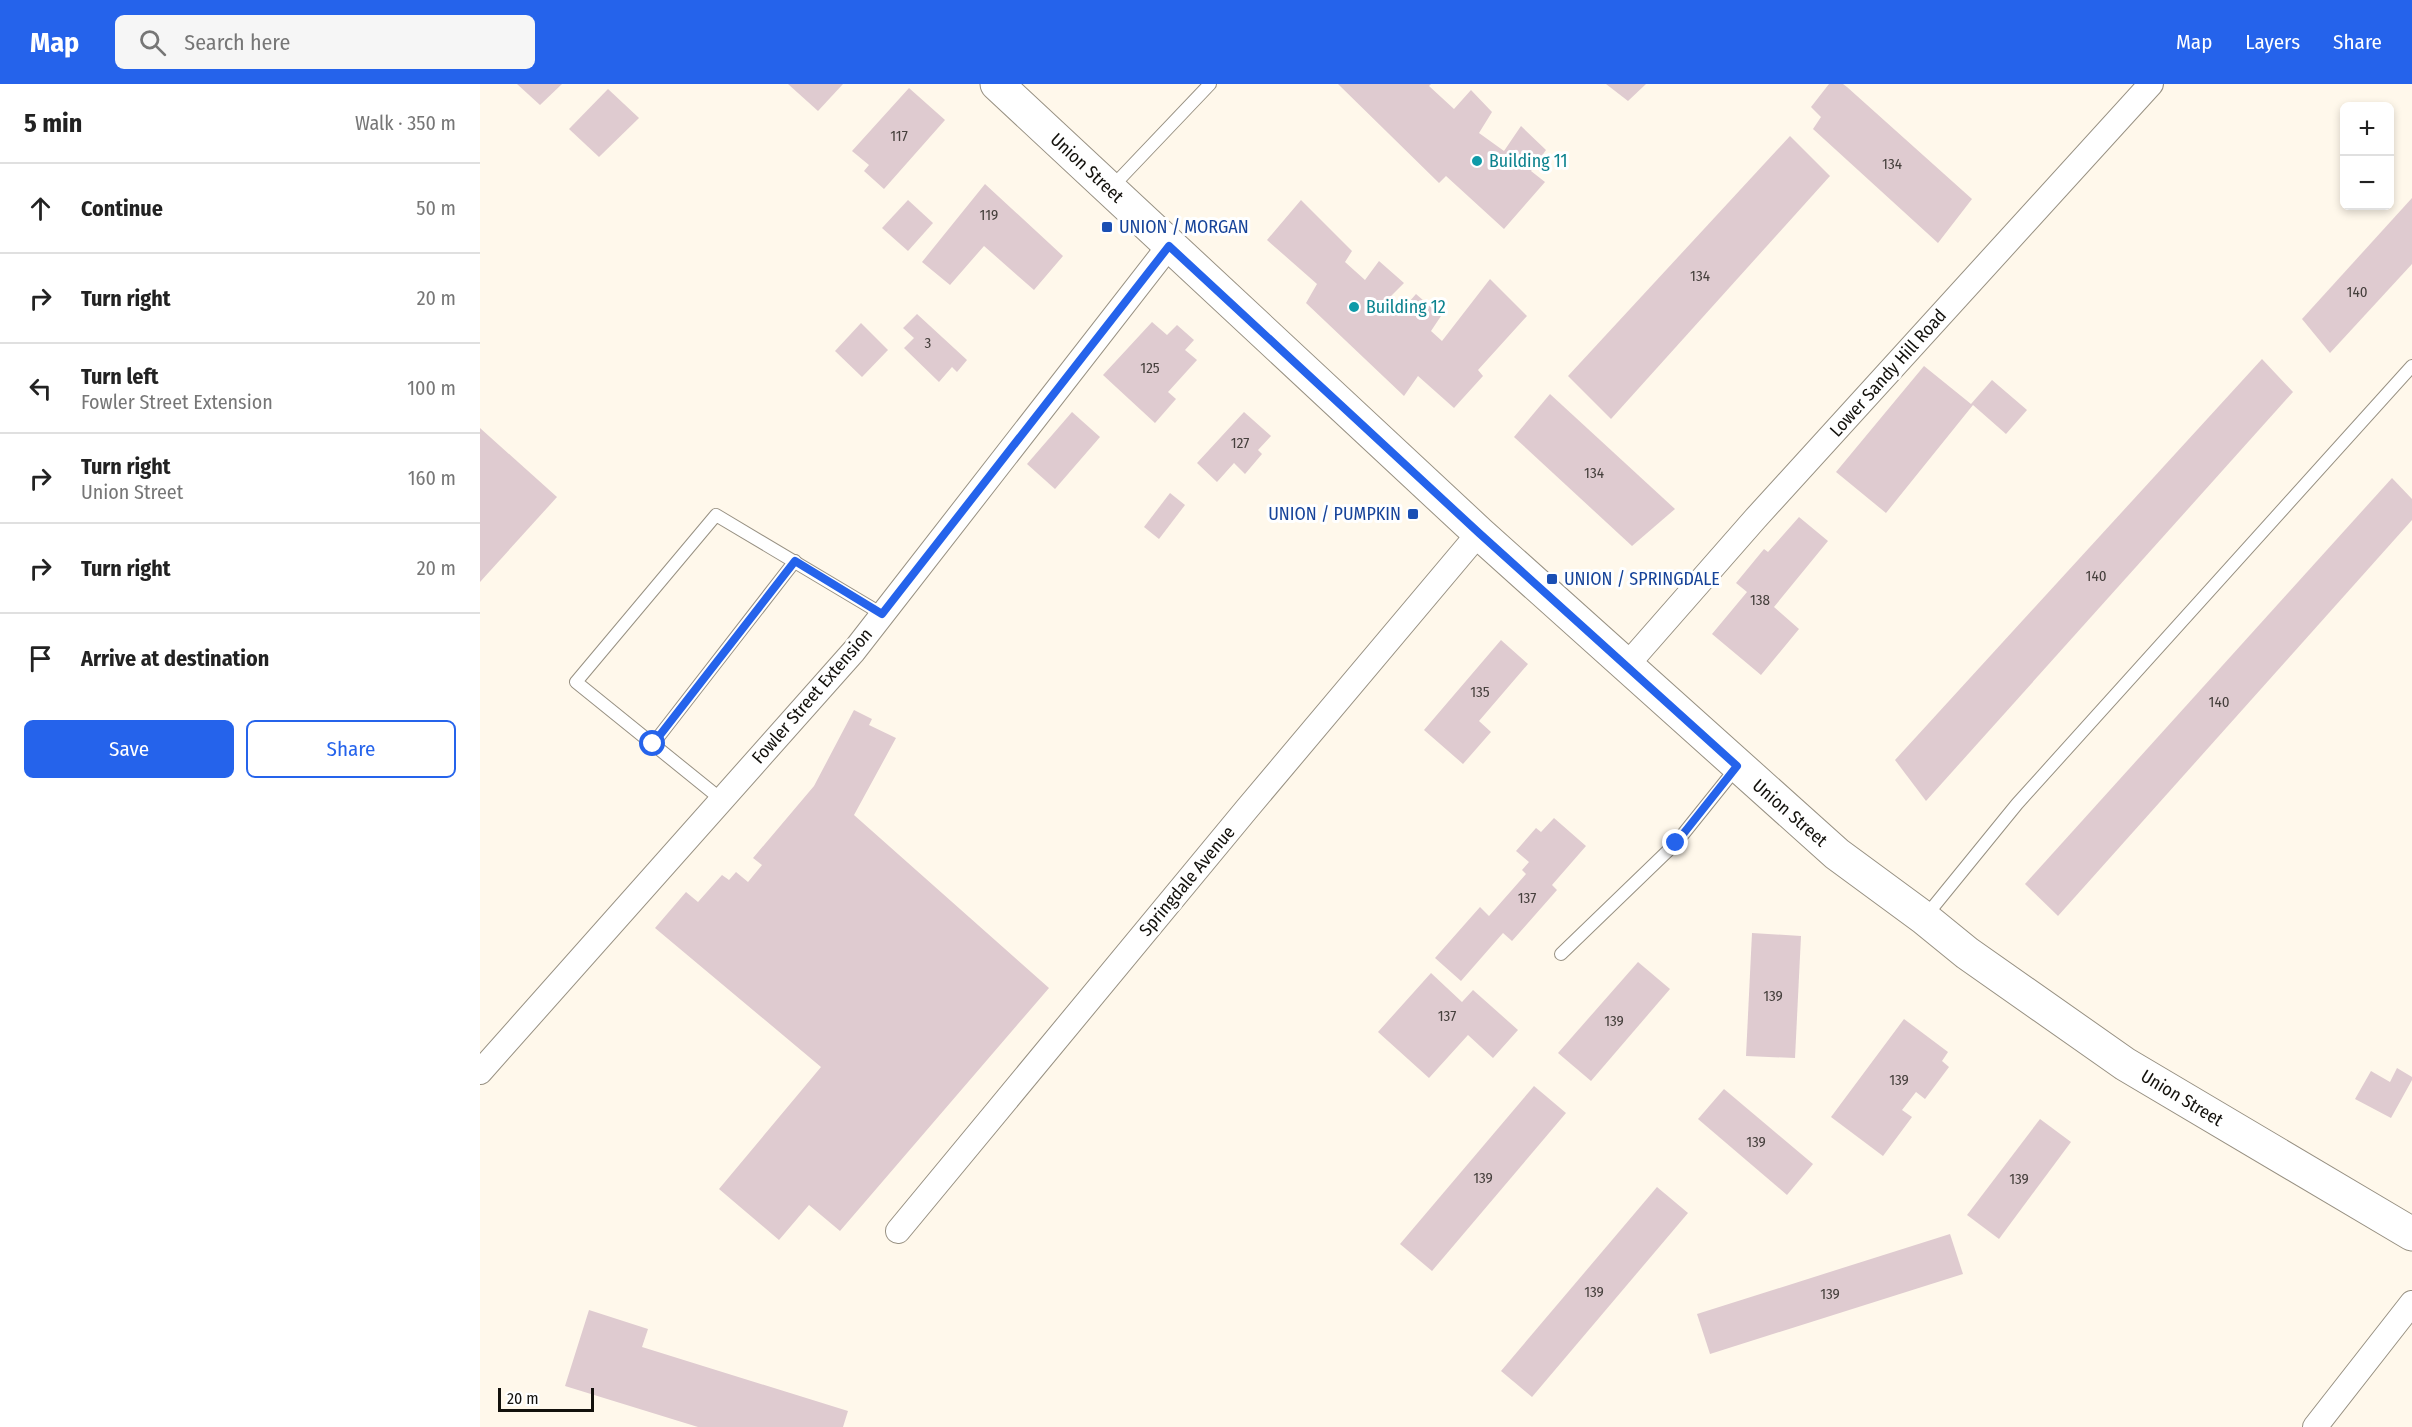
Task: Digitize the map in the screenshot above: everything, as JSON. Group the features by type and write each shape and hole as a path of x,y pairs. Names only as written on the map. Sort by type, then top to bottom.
{"main road":[{"name":"Union Street","path":"997,84 1479,533 1837,854 1967,953 2125,1064 2412,1234"}],"street":[{"name":"Lower Sandy Hill Road","path":"1627,665 1763,511 2151,84"},
{"name":"Fowler Street Extension","path":"480,1072 854,651 1169,246"},
{"name":"Springdale Avenue","path":"898,1232 1246,810 1479,533"},
{"path":"2315,1427 2412,1303"}],"lane":[{"path":"1110,189 1210,84"},
{"path":"1924,918 2017,804 2412,366"},
{"path":"722,800 576,682 716,515 882,614"},
{"path":"653,744 795,561"},
{"path":"1561,954 1676,843 1737,766"}],"building":[{"path":"517,84 562,84 540,105"},
{"path":"788,84 843,84 818,111"},
{"name":"Building 11","path":"1338,84 1431,84 1429,86 1454,109 1471,90 1492,112 1479,133 1504,151 1521,126 1546,150 1531,171 1545,182 1504,229 1446,176 1439,183"},
{"path":"1606,84 1646,84 1628,101"},
{"path":"1829,84 1843,84 1847,87 1972,199 1938,243 1813,129 1821,117 1811,107"},
{"path":"909,88 945,120 884,189 864,171 869,165 852,151"},
{"path":"608,89 639,118 599,157 569,129"},
{"path":"1790,136 1830,176 1611,419 1568,376"},
{"path":"985,184 1063,256 1034,290 984,246 950,285 922,262"},
{"path":"2412,198 2412,264 2330,353 2302,319"},
{"path":"908,200 933,223 908,251 882,228"},
{"name":"Building 12","path":"1301,200 1352,251 1345,262 1365,280 1379,261 1404,283 1390,297 1401,311 1416,294 1441,316 1431,331 1442,341 1490,279 1527,316 1478,370 1483,376 1454,408 1418,376 1404,396 1306,303 1317,284 1267,240"},
{"path":"917,314 967,360 957,372 952,367 939,382 904,348 914,338 903,328"},
{"path":"1152,322 1167,335 1177,325 1194,340 1185,350 1197,360 1168,392 1176,399 1155,423 1103,375"},
{"path":"861,323 888,350 862,377 835,351"},
{"path":"2262,359 2293,392 1926,801 1895,760"},
{"path":"1924,366 1971,404 1992,380 2027,410 2006,434 1973,405 1886,513 1836,472"},
{"path":"1550,394 1675,509 1632,546 1514,437"},
{"path":"1072,412 1100,437 1055,489 1027,464"},
{"path":"1244,412 1271,436 1258,450 1262,454 1245,474 1234,463 1217,482 1197,463"},
{"path":"480,428 557,497 480,582"},
{"path":"2392,478 2412,499 2412,520 2058,916 2025,884"},
{"path":"1170,493 1185,505 1159,539 1144,527"},
{"path":"1799,517 1828,541 1774,607 1799,629 1761,675 1712,634 1747,592 1736,583 1764,549 1768,552"},
{"path":"1501,640 1528,664 1479,721 1491,732 1463,764 1424,730"},
{"path":"854,710 872,719 869,725 896,738 854,815 1049,988 840,1231 809,1205 779,1240 719,1189 821,1067 655,928 686,892 698,902 722,875 729,880 736,872 748,882 762,865 753,858 814,786"},
{"path":"1554,818 1586,846 1552,885 1557,890 1512,941 1503,933 1461,981 1435,958 1480,907 1489,916 1526,874 1522,870 1529,862 1516,851 1536,828 1541,832"},
{"path":"1752,933 1801,936 1795,1058 1746,1056"},
{"path":"1638,962 1670,989 1591,1081 1558,1053"},
{"path":"1431,973 1462,1002 1473,990 1518,1030 1493,1058 1468,1035 1429,1078 1378,1032"},
{"path":"1904,1019 1948,1052 1942,1061 1949,1067 1925,1099 1916,1092 1902,1110 1912,1117 1883,1156 1831,1117"},
{"path":"2397,1068 2412,1077 2412,1080 2391,1118 2355,1099 2371,1071 2390,1082"},
{"path":"1534,1086 1566,1113 1432,1271 1400,1244"},
{"path":"1724,1089 1813,1164 1787,1195 1698,1119"},
{"path":"2040,1119 2071,1142 1999,1239 1967,1215"},
{"path":"1657,1187 1688,1213 1532,1397 1501,1371"},
{"path":"1950,1234 1963,1274 1710,1354 1697,1314"},
{"path":"589,1310 648,1329 642,1347 848,1411 843,1427 698,1427 565,1386"}],"place":[{"name":"Building 11","path":"1477,161"},
{"name":"UNION / MORGAN","path":"1107,227"},
{"name":"Building 12","path":"1354,307"},
{"name":"UNION / PUMPKIN","path":"1413,514"},
{"name":"UNION / SPRINGDALE","path":"1552,579"}],"route":[{"path":"653,744 795,561 882,614 1169,246 1479,533 1737,766 1676,843"}]}
